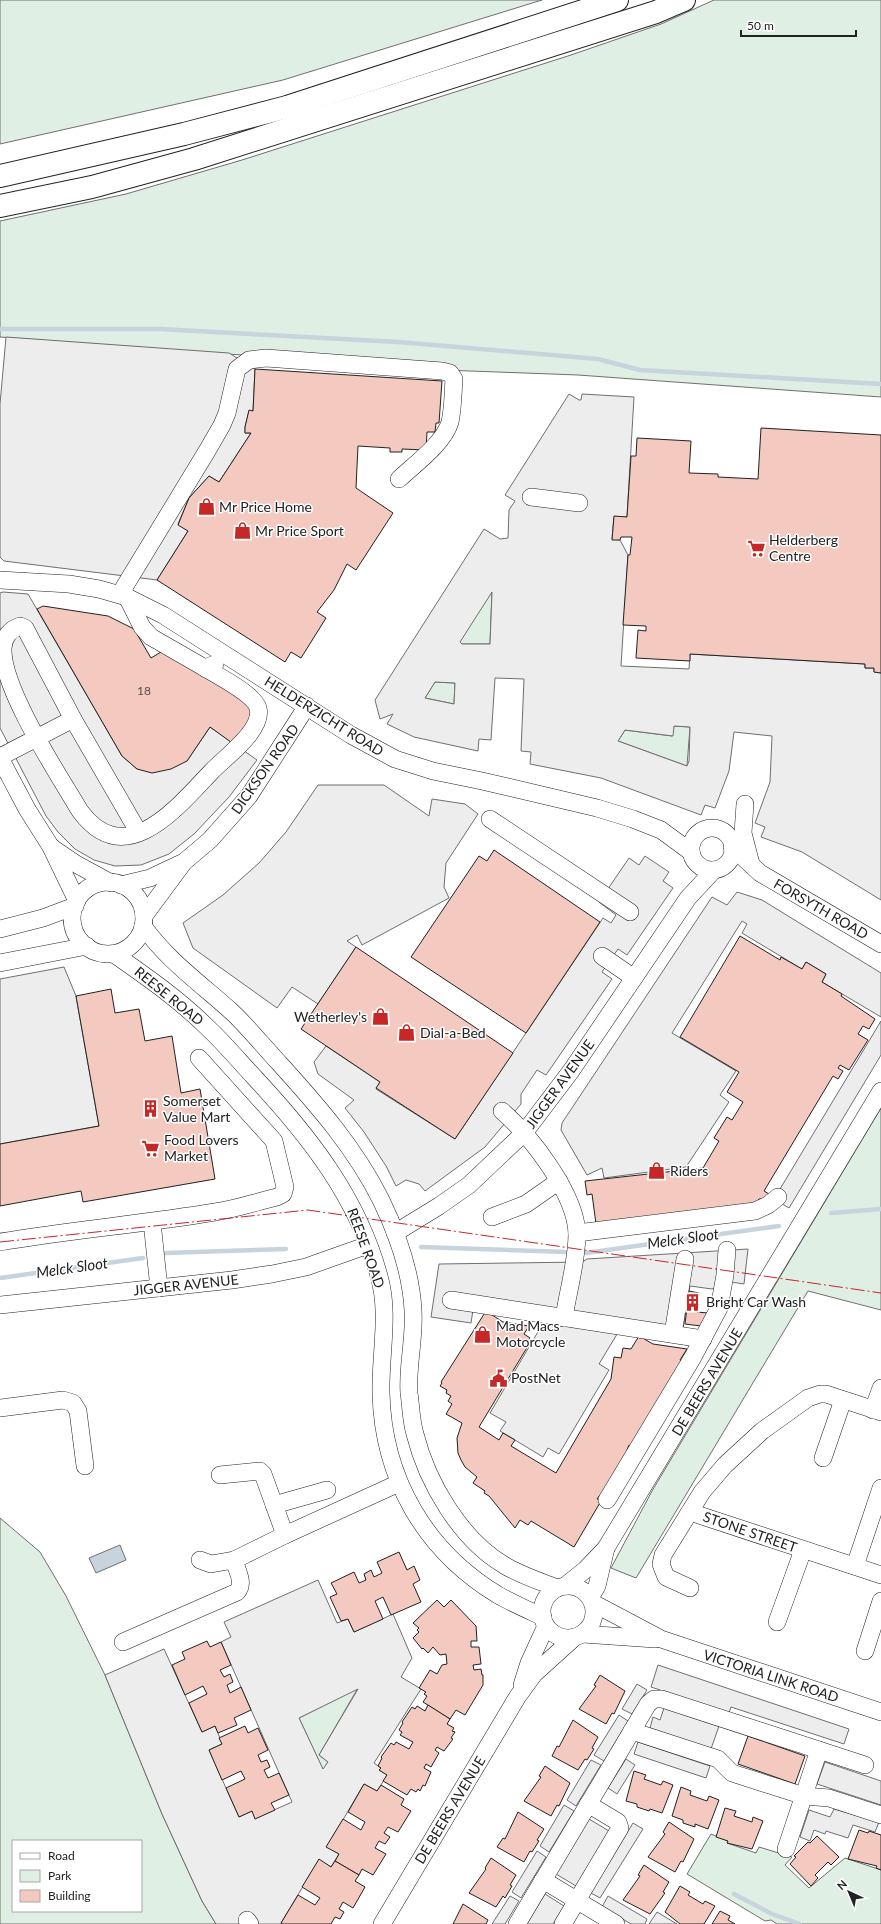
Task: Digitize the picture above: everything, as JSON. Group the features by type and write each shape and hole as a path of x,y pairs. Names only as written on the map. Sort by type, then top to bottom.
{"highway":[{"path":"0,176 176,136 287,107 617,0"},
{"path":"0,206 92,187 194,159 649,14 684,0"}],"street":[{"path":"139,833 73,719 24,628 20,626 17,627 5,639 3,649 5,664 14,692 80,811 89,823 110,835 118,836 139,833 161,822 182,804 218,764 244,741 258,718 258,710 252,698 146,632 124,595 222,425 227,413 235,373 245,362 254,358 266,358 442,371 450,373 454,379 451,417 447,430 441,439 399,479"},
{"path":"531,497 579,503"},
{"name":"HELDERZICHT ROAD","path":"0,580 69,584 124,595 164,615 372,748 416,767 597,808 633,819 661,830 697,834"},
{"path":"205,668 232,658"},
{"name":"DICKSON ROAD","path":"116,884 150,878 184,862 210,840 249,796 307,706"},
{"path":"51,847 76,864 116,884 137,897 144,921 137,939 127,949 114,954 97,952 86,946 75,931 73,919 76,904 51,847 27,809 0,758 73,719"},
{"path":"745,804 744,833 755,869"},
{"path":"490,819 630,912"},
{"path":"706,829 719,830 727,835 732,847 731,857 719,868 707,870 694,858 692,842 697,834 706,829"},
{"name":"HELDERZICHT ROAD","path":"661,830 694,858"},
{"name":"FORSYTH ROAD","path":"732,847 755,869 881,944"},
{"name":"JIGGER AVENUE","path":"688,898 694,858"},
{"name":"DICKSON ROAD","path":"144,921 184,862"},
{"name":"FORSYTH ROAD","path":"719,868 755,869"},
{"name":"JIGGER AVENUE","path":"395,1233 439,1206 469,1185 524,1133 572,1071 688,898 719,868"},
{"path":"0,929 43,918 76,904 91,887 116,884"},
{"name":"REESE ROAD","path":"144,921 165,954 234,1014 319,1106 355,1154 380,1199 395,1233 406,1266 413,1311 409,1391 414,1432 423,1461 439,1494 452,1513 478,1544 503,1565 561,1587"},
{"path":"0,963 86,946"},
{"name":"REESE ROAD","path":"114,954 163,988 200,1020 304,1132 334,1175 355,1214 379,1276 385,1313 381,1365 382,1402 387,1443 399,1483 410,1506 435,1542 453,1561 497,1595 544,1622"},
{"path":"602,956 634,978"},
{"path":"0,1242 59,1232 152,1222 217,1212 277,1197 285,1191 274,1142 199,1058"},
{"name":"DE BEERS AVENUE","path":"561,1587 585,1570 606,1548 881,1091"},
{"path":"502,1111 524,1133 559,1181 572,1210 577,1233 564,1318"},
{"path":"492,1218 526,1204 559,1181"},
{"path":"577,1233 755,1210 768,1205 778,1197"},
{"path":"152,1222 159,1288"},
{"name":"JIGGER AVENUE","path":"0,1305 272,1274 306,1267 368,1245"},
{"path":"607,1500 703,1339 719,1308 726,1275 727,1250"},
{"path":"673,1334 685,1260"},
{"path":"451,1300 703,1339"},
{"path":"877,1411 881,1388"},
{"name":"STONE STREET","path":"877,1411 826,1394 814,1395 762,1431 725,1465 702,1492 690,1512 881,1575"},
{"path":"0,1408 63,1400 73,1403 78,1411 85,1466"},
{"path":"823,1458 843,1400"},
{"path":"220,1475 260,1471 263,1474 285,1535"},
{"path":"200,1560 211,1564 234,1560 399,1483"},
{"path":"855,1566 881,1488"},
{"path":"274,1504 327,1490"},
{"path":"690,1512 663,1555 661,1564 663,1573 669,1580 690,1588"},
{"name":"DE BEERS AVENUE","path":"591,1601 597,1586 606,1548"},
{"path":"777,1622 802,1550"},
{"path":"123,1642 237,1592 241,1587 241,1581 234,1560"},
{"path":"574,1586 582,1590 591,1601 595,1612 589,1628 579,1635 567,1638 558,1636 551,1632 544,1622 542,1609 550,1594 561,1587 574,1586"},
{"name":"VICTORIA LINK ROAD","path":"591,1601 661,1639 881,1712"},
{"path":"865,1651 881,1601"},
{"name":"DE BEERS AVENUE","path":"518,1696 544,1622"},
{"name":"DE BEERS AVENUE","path":"382,1924 518,1696 534,1674 579,1635"},
{"name":"VICTORIA LINK ROAD","path":"579,1635 661,1639"},
{"path":"517,1924 651,1700 658,1698 865,1765"},
{"path":"632,1731 718,1759 732,1772 804,1796 829,1798 881,1815"},
{"path":"786,1849 819,1750"},
{"path":"562,1924 620,1828 618,1822 588,1804"},
{"path":"543,1880 616,1924"}],"green space":[{"path":"0,0 542,0 283,80 0,144"},
{"path":"714,0 881,0 881,397 578,375 443,370 0,337 0,221 126,194 242,160 571,55 661,24"},
{"path":"492,591 490,644 462,644 459,642"},
{"path":"435,682 455,683 454,704 425,698"},
{"path":"673,726 690,727 687,766 618,741 625,730 672,736"},
{"path":"881,1108 881,1310 808,1291 636,1578 611,1568 652,1491"},
{"path":"0,1518 40,1552 66,1596 105,1675 162,1814 202,1901 216,1924 0,1924"},
{"path":"358,1688 319,1755 328,1762 323,1770 299,1718"},
{"path":"711,1834 728,1841 727,1843 756,1853 759,1847 792,1857 785,1865 809,1888 845,1858 881,1870 881,1924 777,1924 771,1920 765,1921 687,1874"}],"shaded area":[{"path":"6,337 229,353 255,369 253,411 249,411 245,427 245,433 251,433 219,482 209,476 189,498 178,524 188,531 157,580 4,561 0,557 0,404"},
{"path":"569,394 579,400 581,400 582,394 634,397 627,517 614,517 612,539 620,540 628,555 621,666 689,669 690,654 865,664 865,668 874,668 874,672 881,673 881,900 802,852 761,837 765,827 755,823 770,782 772,736 734,732 729,771 715,808 705,805 701,815 601,778 530,764 531,752 521,751 524,679 495,678 491,740 479,739 478,751 414,737 387,724 393,714 380,719 375,700 484,529 500,539 508,538 509,510 515,501 505,495","holes":["492,592 490,644 462,644 460,642","435,682 455,683 454,704 425,698","674,726 690,727 689,761 687,766 618,741 625,730 673,736"]},
{"path":"0,593 28,594 122,756 137,769 187,761 210,727 257,760 229,797 194,834 169,854 141,865 115,866 94,860 75,849 58,832 46,816 0,728"},
{"path":"318,785 384,785 429,816 432,799 465,804 478,814 446,863 444,887 449,898 362,945 357,935 347,941 356,947 318,1004 292,987 277,1008 193,948 183,923 223,895 259,863 286,832"},
{"path":"645,856 669,872 663,881 673,888 627,955 618,949 602,972 612,979 546,1075 537,1070 521,1094 521,1104 485,1147 425,1191 419,1184 406,1180 396,1186 386,1166 364,1132 345,1108 354,1100 318,1074 314,1062 326,1046 380,1082 376,1089 455,1139 603,918 611,923 616,915 599,902 629,858 639,865"},
{"path":"737,892 762,900 881,973 881,1017 822,982 826,974 806,962 802,969 742,933 747,924 742,921 672,1033 736,1071 720,1095 729,1102 686,1167 604,1178 602,1168 587,1175 561,1130 562,1123 712,897 727,905"},
{"path":"64,967 76,996 99,1126 0,1144 0,979"},
{"path":"881,1021 881,1055 789,1208 774,1199"},
{"path":"748,1249 744,1284 731,1282 712,1289 690,1286 683,1329 625,1321 599,1364 609,1370 559,1454 548,1448 543,1457 500,1431 506,1422 490,1413 552,1308 475,1297 471,1323 431,1317 439,1264 582,1262 587,1259"},
{"path":"120,1545 126,1560 96,1573 89,1558"},
{"path":"318,1580 337,1623 348,1619 354,1632 393,1614 412,1658 401,1677 421,1689 374,1763 381,1768 379,1770 387,1775 377,1791 364,1784 327,1847 339,1854 331,1867 319,1860 281,1923 283,1924 216,1924 202,1901 162,1814 105,1675 164,1649 202,1732 215,1726 222,1744 209,1750 239,1817 252,1811 256,1818 292,1802 221,1642 231,1637 224,1622","holes":["358,1689 319,1755 328,1762 323,1769 299,1718"]},
{"path":"658,1665 849,1729 844,1744 731,1707 729,1713 651,1687"},
{"path":"637,1684 647,1690 632,1714 622,1709"},
{"path":"664,1708 719,1726 711,1749 650,1728 653,1717 660,1720"},
{"path":"619,1715 628,1721 604,1761 594,1755"},
{"path":"638,1742 710,1766 706,1778 634,1754"},
{"path":"626,1759 635,1765 617,1794 608,1788"},
{"path":"591,1760 601,1765 576,1806 567,1800"},
{"path":"825,1762 881,1781 881,1805 817,1784"},
{"path":"564,1805 574,1811 549,1852 540,1846"},
{"path":"834,1809 879,1822 875,1832 853,1825 848,1838 826,1831 825,1834 814,1830 810,1841 800,1837 809,1810 830,1817"},
{"path":"589,1819 609,1831 576,1886 556,1874"},
{"path":"633,1823 643,1829 600,1898 591,1893"},
{"path":"537,1851 546,1857 521,1898 512,1892"},
{"path":"545,1894 564,1906 553,1924 527,1924"},
{"path":"510,1896 519,1901 505,1924 492,1924"},
{"path":"608,1896 647,1919 645,1924 631,1924 602,1907"},
{"path":"657,1912 677,1924 649,1924"}],"building":[{"path":"255,369 442,381 439,423 436,423 435,432 427,432 426,450 402,449 402,452 390,452 390,448 358,446 356,488 393,513 356,570 347,564 334,590 317,612 326,618 301,658 291,652 285,662 157,580 188,531 178,525 189,498 209,476 219,482 251,433 245,433 245,427 249,410 253,411"},
{"name":"Helderberg Centre","path":"761,428 881,435 881,673 874,672 874,668 865,668 865,664 690,654 690,661 636,658 638,630 646,631 646,626 623,625 628,555 630,555 632,537 621,537 620,540 612,540 614,516 627,517 631,456 636,456 637,438 691,441 689,473 718,474 718,477 758,479"},
{"path":"43,606 108,616 134,629 151,658 166,649 249,701 253,719 235,745 210,727 187,761 171,769 152,773 137,769 122,756 37,609"},
{"path":"494,850 600,922 526,1033 411,957 479,856 487,861"},
{"path":"740,936 780,960 781,957 802,969 806,962 826,974 822,982 842,994 841,996 875,1019 869,1029 863,1026 858,1034 868,1040 849,1070 840,1065 838,1068 843,1071 838,1079 833,1076 764,1191 769,1194 766,1199 759,1199 757,1203 596,1224 592,1194 587,1195 585,1181 703,1168 719,1141 714,1138 727,1117 732,1120 743,1102 727,1092 739,1072 680,1037"},
{"path":"356,947 513,1053 455,1139 376,1088 380,1082 301,1029"},
{"name":"Somerset Value Mart","path":"111,989 115,1013 139,1009 145,1041 172,1036 181,1093 200,1089 215,1179 83,1202 81,1191 0,1206 0,1144 99,1126 76,996"},
{"name":"Bright Car Wash","path":"689,1291 699,1293 697,1312 708,1313 701,1326 685,1324"},
{"path":"486,1311 503,1322 529,1326 524,1334 530,1338 529,1340 531,1341 479,1427 499,1440 503,1433 515,1440 511,1446 556,1473 611,1379 614,1357 621,1358 623,1348 631,1349 639,1336 653,1344 687,1349 680,1360 684,1363 633,1448 629,1445 627,1450 631,1452 604,1497 600,1495 597,1499 601,1501 574,1547 531,1521 528,1525 520,1520 515,1528 489,1496 484,1493 485,1491 473,1483 477,1477 465,1467 458,1453 457,1438 462,1423 446,1414 452,1404 448,1401 451,1396 446,1393 447,1390 440,1386 442,1383 441,1382"},
{"path":"399,1552 407,1570 414,1566 420,1580 413,1584 421,1602 391,1615 383,1597 375,1601 383,1619 354,1632 348,1619 341,1621 330,1597 337,1594 331,1583 354,1572 359,1583 366,1580 364,1574 371,1570 374,1577 382,1573 377,1562"},
{"path":"437,1600 444,1607 451,1600 476,1626 477,1641 471,1641 471,1647 479,1647 481,1664 473,1665 474,1670 481,1669 483,1675 483,1685 465,1715 456,1710 450,1719 423,1702 427,1696 424,1694 426,1692 419,1688 430,1670 437,1674 442,1665 447,1664 446,1654 440,1655 433,1647 428,1653 423,1648 422,1649 413,1638 419,1632 417,1630 419,1628 413,1623"},
{"path":"207,1641 210,1647 221,1642 231,1665 220,1670 224,1677 230,1674 233,1682 227,1685 230,1693 241,1687 251,1710 234,1718 237,1725 218,1733 215,1726 202,1732 189,1703 207,1694 203,1686 185,1695 172,1665 185,1659 182,1652"},
{"path":"600,1675 625,1691 614,1714 612,1713 606,1724 579,1709 596,1686 594,1685"},
{"path":"428,1705 450,1719 447,1724 454,1728 452,1731 455,1732 451,1738 453,1739 444,1751 437,1747 435,1750 439,1753 431,1767 426,1764 424,1768 431,1772 425,1786 423,1785 420,1791 418,1789 416,1792 411,1789 407,1795 383,1781 387,1775 379,1770 381,1768 378,1766 382,1758 381,1757 391,1743 394,1745 396,1742 409,1749 413,1742 400,1735 402,1732 399,1730 403,1723 402,1722 412,1707 415,1709 417,1706 425,1711"},
{"path":"573,1720 598,1737 592,1748 594,1749 578,1770 552,1756 557,1746 559,1747"},
{"path":"245,1726 248,1733 258,1728 268,1750 258,1755 261,1762 267,1760 270,1767 264,1770 268,1778 279,1773 289,1795 271,1803 275,1810 255,1819 252,1811 239,1817 226,1788 245,1779 241,1771 222,1780 209,1750 222,1744 219,1738"},
{"path":"748,1736 805,1756 795,1784 738,1764"},
{"path":"545,1766 570,1783 559,1806 557,1805 551,1816 524,1801 541,1777 539,1776"},
{"path":"634,1771 646,1775 644,1779 661,1785 663,1781 673,1785 662,1813 637,1807 637,1804 626,1801"},
{"path":"364,1784 377,1791 381,1785 404,1799 401,1805 411,1811 398,1832 388,1827 384,1833 390,1837 385,1844 379,1841 375,1848 386,1854 373,1875 362,1869 359,1875 335,1861 339,1854 326,1847 343,1819 361,1830 365,1822 348,1812"},
{"path":"681,1787 691,1791 690,1795 707,1801 709,1796 719,1800 708,1829 695,1824 695,1827 683,1823 683,1820 672,1816"},
{"path":"725,1808 736,1811 734,1816 752,1822 753,1817 763,1821 752,1849 727,1843 728,1841 716,1837"},
{"path":"518,1812 544,1829 537,1840 539,1841 532,1852 530,1851 524,1862 497,1847 503,1838 505,1839"},
{"path":"669,1822 694,1839 683,1862 681,1861 675,1872 648,1857 665,1834 663,1832"},
{"path":"859,1830 868,1833 869,1831 881,1835 881,1870 876,1868 877,1866 848,1859"},
{"path":"817,1836 839,1857 831,1865 828,1862 815,1875 818,1878 811,1886 790,1864 796,1857 794,1856 808,1842 810,1843"},
{"path":"491,1858 516,1875 505,1898 503,1896 496,1907 469,1893 486,1869 485,1868"},
{"path":"319,1859 331,1867 335,1861 359,1875 355,1881 365,1887 353,1908 343,1902 339,1909 344,1912 340,1919 335,1917 331,1924 281,1923 298,1895 315,1905 320,1898 302,1887"},
{"path":"644,1865 669,1882 663,1892 665,1893 650,1914 623,1900 640,1876 638,1875"},
{"path":"680,1886 690,1892 688,1895 703,1904 705,1901 715,1906 704,1924 680,1924 665,1912"},
{"path":"463,1904 488,1920 486,1924 453,1924"},
{"path":"720,1911 730,1916 728,1920 735,1924 712,1924"}],"waterway":[{"path":"0,329 160,329 398,342 598,359 640,370 881,384"},
{"name":"Melck Sloot","path":"831,1213 881,1209"},
{"name":"Melck Sloot","path":"586,1253 779,1226"},
{"name":"Melck Sloot","path":"421,1247 565,1252"},
{"name":"Melck Sloot","path":"166,1253 286,1249"},
{"name":"Melck Sloot","path":"0,1278 143,1258"},
{"path":"734,1894 772,1914 800,1924"}],"power":[{"path":"0,1242 308,1210 881,1293"}],"place":[{"name":"Mr Price Home","path":"206,507"},
{"name":"Mr Price Sport","path":"242,531"},
{"name":"Helderberg Centre","path":"756,548"},
{"name":"Wetherley's","path":"380,1017"},
{"name":"Dial-a-Bed","path":"407,1033"},
{"name":"Somerset Value Mart","path":"150,1109"},
{"name":"Food Lovers Market","path":"151,1148"},
{"name":"Riders","path":"657,1171"},
{"name":"Bright Car Wash","path":"693,1302"},
{"name":"Mad Macs Motorcycle","path":"483,1334"},
{"name":"PostNet","path":"498,1378"}]}
